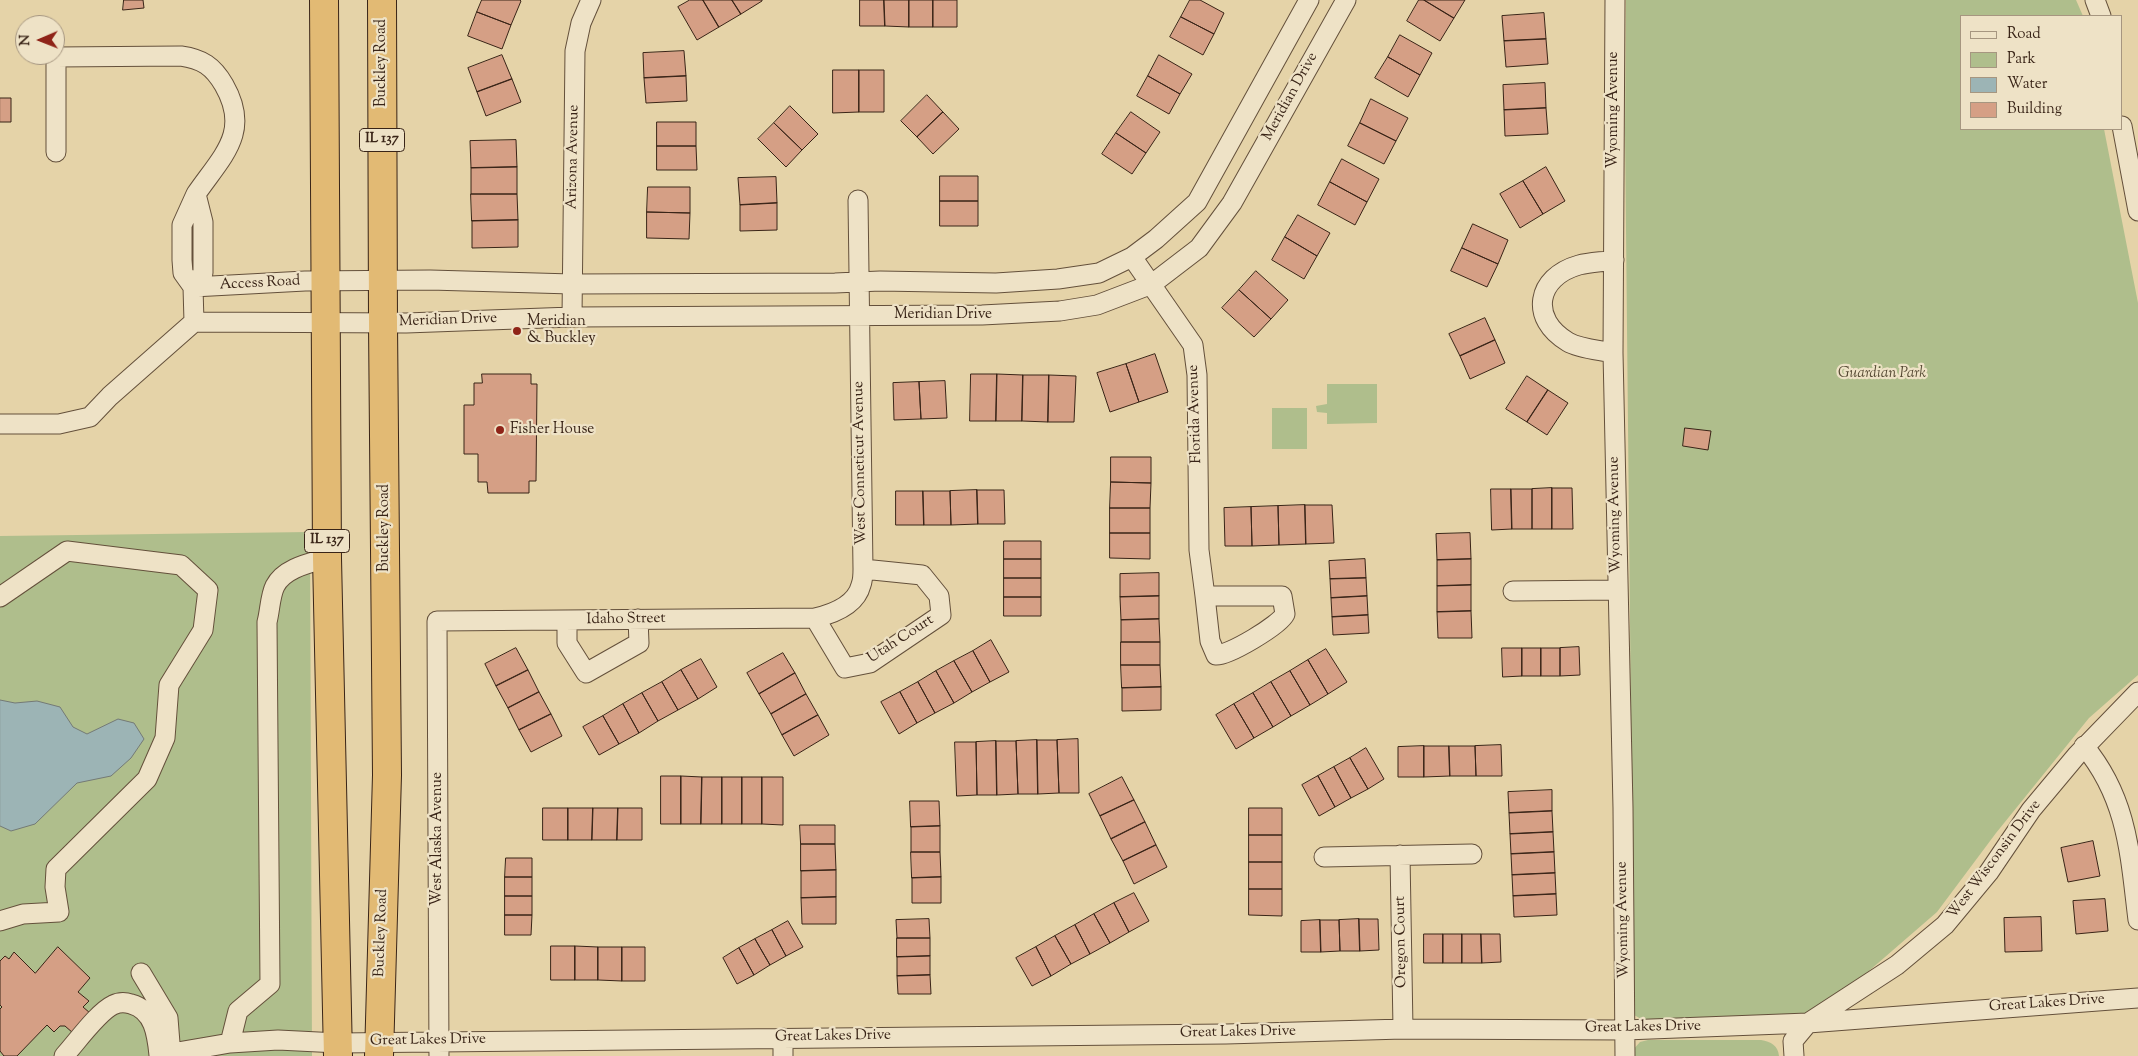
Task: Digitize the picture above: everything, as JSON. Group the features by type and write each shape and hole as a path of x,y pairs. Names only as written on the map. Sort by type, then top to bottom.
{"highway":[{"name":"IL 137","path":"324,0 327,558 338,1050"},
{"name":"Buckley Road","path":"379,1049 387,775 382,0"}],"street":[{"name":"Arizona Avenue","path":"572,317 575,51 581,23 591,0"},
{"name":"Meridian Drive","path":"383,281 430,280 572,284 835,283 859,281 996,283 1058,279 1099,273 1132,257 1156,239 1197,202 1309,0"},
{"name":"Meridian Drive","path":"326,324 572,317 982,315 1060,311 1097,305 1152,284 1199,248 1222,218 1346,0"},
{"name":"Wyoming Avenue","path":"1615,0 1613,353 1625,1056"},
{"path":"2095,0 2101,15"},
{"path":"56,152 56,57 182,56 195,58 208,64 217,73 234,102 236,126 226,151 196,194 203,222 203,273 194,287 194,322"},
{"path":"2123,130 2138,211"},
{"name":"West Conneticut Avenue","path":"814,618 832,614 850,602 861,586 863,569 858,200"},
{"name":"Florida Avenue","path":"1132,257 1193,345 1197,375 1199,550 1210,641 1216,655 1226,654 1274,625 1285,614 1282,596 1205,596"},
{"path":"1613,353 1570,344 1553,331 1542,312 1544,292 1558,276 1579,265 1614,260"},
{"name":"Access Road","path":"194,287 383,281"},
{"path":"0,424 59,424 90,417 110,396 194,322 326,324"},
{"path":"0,597 67,550 181,565 208,590 202,630 169,685 164,738 146,778 56,869 55,887 59,912 23,914 0,921"},
{"path":"230,1043 238,1011 270,984 267,622 275,586 283,577 298,567 327,558"},
{"name":"Utah Court","path":"814,618 844,668 870,663 940,615 939,596 922,574 863,569"},
{"path":"1513,591 1618,590"},
{"name":"Idaho Street","path":"437,621 814,618"},
{"path":"566,620 567,643 586,673 639,643 638,619"},
{"name":"West Alaska Avenue","path":"437,621 439,1048"},
{"name":"West Wisconsin Drive","path":"1808,1023 1897,965 1945,925 1989,872 2031,810 2084,746 2138,692"},
{"path":"2084,746 2099,764 2115,794 2124,820 2130,850 2138,920"},
{"path":"1324,856 1472,854"},
{"name":"Oregon Court","path":"1400,855 1403,1029"},
{"path":"141,973 168,1018 163,1055"},
{"name":"Great Lakes Drive","path":"163,1055 230,1043 278,1040 338,1050 674,1040 783,1047 1403,1029 1625,1030 1808,1023 2138,998"},
{"path":"64,1056 104,1012 112,1005 123,1002 140,1006 148,1015 163,1055"},
{"path":"1794,1056 1793,1041 1808,1023"}],"green space":[{"name":"Guardian Park","path":"1626,0 2076,0 2083,15 1960,15 1960,130 2104,130 2138,303 2138,675 2089,718 1996,833 1937,912 1818,1015 1643,1020 1634,1015 1625,131"},
{"path":"1327,384 1377,384 1377,423 1327,424 1327,413 1317,412 1316,406 1327,404"},
{"path":"1272,408 1307,408 1307,449 1272,449"},
{"path":"310,532 312,1056 0,1056 0,536"},
{"path":"1648,1040 1761,1040 1773,1045 1777,1049 1779,1056 1632,1056 1632,1051 1640,1042"}],"water":[{"path":"0,700 15,703 37,701 60,707 73,727 87,734 118,719 134,723 144,739 131,758 111,776 77,783 35,824 11,831 0,826"}],"building":[{"path":"124,0 143,0 144,8 123,10"},
{"path":"482,0 521,1 511,25 477,12"},
{"path":"690,0 703,0 719,27 697,40 678,7"},
{"path":"703,0 732,0 741,14 719,27"},
{"path":"732,0 762,0 762,1 741,14"},
{"path":"860,0 884,0 885,26 860,26"},
{"path":"884,0 909,0 909,27 885,26"},
{"path":"909,0 933,0 933,27 909,27"},
{"path":"933,0 957,0 957,27 933,27"},
{"path":"1190,0 1200,0 1224,13 1214,34 1181,17"},
{"path":"1419,0 1424,0 1454,18 1440,41 1407,21"},
{"path":"1424,0 1465,0 1454,18"},
{"path":"477,12 511,25 502,49 468,36"},
{"path":"1544,13 1546,39 1504,41 1502,16"},
{"path":"1181,17 1214,34 1203,55 1170,37"},
{"path":"1400,35 1432,53 1420,75 1388,57"},
{"path":"1546,39 1548,64 1506,67 1504,41"},
{"path":"684,51 686,76 644,78 643,53"},
{"path":"502,55 512,79 477,92 468,68"},
{"path":"1159,55 1192,74 1180,94 1148,76"},
{"path":"1388,57 1420,75 1408,97 1375,78"},
{"path":"833,70 859,70 859,112 833,113"},
{"path":"859,70 884,70 884,112 859,112"},
{"path":"686,76 687,101 646,103 644,78"},
{"path":"1148,76 1180,94 1169,114 1137,96"},
{"path":"512,79 521,102 486,116 477,92"},
{"path":"1545,83 1546,108 1504,110 1503,85"},
{"path":"927,95 943,112 917,137 901,121"},
{"path":"0,98 11,98 11,122 0,122"},
{"path":"1371,99 1408,118 1396,141 1360,123"},
{"path":"790,106 818,134 802,150 774,123"},
{"path":"1546,108 1548,134 1505,136 1504,110"},
{"path":"943,112 959,129 933,154 917,137"},
{"path":"1131,112 1160,132 1146,153 1116,133"},
{"path":"657,122 696,122 696,146 657,146"},
{"path":"774,123 802,150 786,167 758,139"},
{"path":"1360,123 1396,141 1384,164 1348,146"},
{"path":"1116,133 1146,153 1132,174 1102,154"},
{"path":"516,140 517,167 471,168 470,141"},
{"path":"657,146 696,146 697,170 657,170"},
{"path":"1342,159 1379,179 1367,202 1330,182"},
{"path":"517,167 517,194 471,194 471,168"},
{"path":"1546,167 1565,201 1543,214 1523,181"},
{"path":"940,176 978,176 978,201 940,201"},
{"path":"776,177 777,203 740,205 738,178"},
{"path":"1523,181 1543,214 1520,228 1500,194"},
{"path":"1330,182 1367,202 1355,225 1318,205"},
{"path":"648,187 690,187 690,213 647,212"},
{"path":"471,194 517,194 518,220 472,221"},
{"path":"940,201 978,201 978,226 940,226"},
{"path":"777,203 777,230 740,231 740,205"},
{"path":"647,212 690,213 689,239 647,238"},
{"path":"1298,215 1330,233 1317,256 1285,237"},
{"path":"518,220 518,247 472,248 472,221"},
{"path":"1473,224 1508,240 1498,264 1462,248"},
{"path":"1285,237 1317,256 1304,279 1272,260"},
{"path":"1462,248 1498,264 1487,287 1451,271"},
{"path":"1256,271 1288,300 1271,319 1239,290"},
{"path":"1239,290 1271,319 1254,337 1222,308"},
{"path":"1485,318 1495,340 1460,356 1449,334"},
{"path":"1495,340 1505,363 1470,379 1460,356"},
{"path":"1155,354 1168,392 1139,402 1126,364"},
{"path":"1126,364 1139,402 1110,412 1097,373"},
{"name":"Fisher House","path":"482,374 531,374 531,384 537,384 536,481 529,481 529,493 488,493 487,482 478,482 478,454 464,454 464,405 474,405 474,383 482,383"},
{"path":"971,374 997,374 996,421 970,421"},
{"path":"997,374 1023,375 1022,421 996,421"},
{"path":"1023,375 1049,375 1048,422 1022,421"},
{"path":"1049,375 1076,376 1074,422 1048,422"},
{"path":"1527,376 1548,390 1527,422 1506,409"},
{"path":"945,381 947,418 921,419 919,382"},
{"path":"919,382 921,419 894,420 893,383"},
{"path":"1548,390 1568,403 1547,435 1527,422"},
{"path":"1685,428 1711,431 1708,450 1683,446"},
{"path":"1111,457 1151,457 1151,483 1111,482"},
{"path":"1111,482 1151,483 1150,508 1110,508"},
{"path":"1552,488 1552,529 1532,529 1532,489"},
{"path":"1552,488 1572,488 1573,529 1552,529"},
{"path":"1491,489 1511,489 1512,529 1492,530"},
{"path":"1511,489 1532,489 1532,529 1512,529"},
{"path":"977,490 978,524 951,525 950,491"},
{"path":"977,490 1004,490 1005,524 978,524"},
{"path":"896,491 923,491 924,525 896,525"},
{"path":"923,491 950,491 951,525 924,525"},
{"path":"1305,505 1306,544 1279,545 1278,506"},
{"path":"1305,505 1332,505 1334,543 1306,544"},
{"path":"1278,506 1279,545 1252,546 1251,507"},
{"path":"1251,507 1252,546 1225,546 1224,508"},
{"path":"1110,508 1150,508 1150,533 1110,533"},
{"path":"1110,533 1150,533 1150,559 1110,558"},
{"path":"1470,533 1471,559 1437,560 1436,534"},
{"path":"1004,541 1041,541 1041,559 1004,559"},
{"path":"1004,559 1041,559 1041,578 1004,578"},
{"path":"1365,559 1366,578 1330,579 1329,561"},
{"path":"1471,559 1471,585 1437,586 1437,560"},
{"path":"1159,573 1159,596 1120,597 1120,574"},
{"path":"1004,578 1041,578 1041,597 1004,597"},
{"path":"1366,578 1367,596 1331,598 1330,579"},
{"path":"1471,585 1471,611 1437,612 1437,586"},
{"path":"1159,596 1159,619 1121,620 1120,597"},
{"path":"1367,596 1368,615 1332,617 1331,598"},
{"path":"1004,597 1041,597 1041,616 1004,616"},
{"path":"1471,611 1472,638 1438,638 1437,612"},
{"path":"1368,615 1369,633 1333,635 1332,617"},
{"path":"1159,619 1160,642 1121,642 1121,620"},
{"path":"991,640 1009,672 990,682 973,651"},
{"path":"1121,642 1160,642 1160,665 1121,665"},
{"path":"1579,647 1580,675 1560,676 1560,648"},
{"path":"516,648 528,670 496,686 485,664"},
{"path":"1502,648 1522,648 1522,676 1503,677"},
{"path":"1522,648 1541,648 1541,676 1522,676"},
{"path":"1541,648 1560,648 1560,676 1541,676"},
{"path":"1326,649 1347,682 1328,694 1308,660"},
{"path":"973,651 990,682 972,692 954,661"},
{"path":"783,653 795,673 759,694 747,673"},
{"path":"701,659 717,687 698,699 681,670"},
{"path":"1308,660 1328,694 1310,705 1290,671"},
{"path":"954,661 972,692 954,703 936,671"},
{"path":"1121,665 1160,665 1161,687 1122,688"},
{"path":"528,670 539,692 508,708 496,686"},
{"path":"681,670 698,699 678,710 662,682"},
{"path":"936,671 954,703 935,713 918,682"},
{"path":"1290,671 1310,705 1291,716 1271,682"},
{"path":"795,673 806,694 771,714 759,694"},
{"path":"662,682 678,710 658,721 642,693"},
{"path":"918,682 935,713 917,723 900,692"},
{"path":"1271,682 1291,716 1273,727 1253,693"},
{"path":"1161,687 1161,710 1122,711 1122,688"},
{"path":"539,692 551,714 519,730 508,708"},
{"path":"900,692 917,723 899,734 881,702"},
{"path":"642,693 658,721 639,733 623,704"},
{"path":"1253,693 1273,727 1254,738 1234,704"},
{"path":"806,694 818,715 782,735 771,714"},
{"path":"623,704 639,733 619,744 603,716"},
{"path":"1234,704 1254,738 1236,749 1216,715"},
{"path":"551,714 562,736 531,752 519,730"},
{"path":"818,715 829,735 794,756 782,735"},
{"path":"603,716 619,744 599,755 583,727"},
{"path":"1078,739 1079,793 1059,793 1057,740"},
{"path":"1037,740 1038,794 1018,794 1016,741"},
{"path":"1037,740 1057,740 1059,793 1038,794"},
{"path":"996,741 997,795 977,795 976,742"},
{"path":"996,741 1016,741 1018,794 997,795"},
{"path":"955,742 976,742 977,795 957,796"},
{"path":"1501,745 1502,776 1476,776 1475,746"},
{"path":"1424,746 1424,777 1398,777 1398,747"},
{"path":"1424,746 1449,746 1450,776 1424,777"},
{"path":"1449,746 1475,746 1476,776 1450,776"},
{"path":"1366,748 1384,779 1368,789 1350,758"},
{"path":"1350,758 1368,789 1351,798 1334,767"},
{"path":"1334,767 1351,798 1335,807 1318,776"},
{"path":"661,776 681,776 681,824 661,824"},
{"path":"681,776 702,777 701,824 681,824"},
{"path":"1318,776 1335,807 1319,816 1302,785"},
{"path":"702,777 722,777 722,824 701,824"},
{"path":"722,777 742,777 742,824 722,824"},
{"path":"742,777 762,777 762,824 742,824"},
{"path":"762,777 783,777 783,825 762,824"},
{"path":"1122,777 1134,800 1100,816 1089,794"},
{"path":"1552,790 1552,811 1509,813 1508,792"},
{"path":"1134,800 1145,822 1111,839 1100,816"},
{"path":"910,801 939,801 940,826 911,827"},
{"path":"543,808 568,808 568,840 543,840"},
{"path":"568,808 593,808 592,840 568,840"},
{"path":"593,808 618,808 617,840 592,840"},
{"path":"618,808 642,808 642,840 617,840"},
{"path":"1249,808 1282,808 1282,835 1249,835"},
{"path":"1552,811 1553,832 1510,834 1509,813"},
{"path":"1145,822 1156,845 1123,861 1111,839"},
{"path":"800,825 835,825 835,844 801,844"},
{"path":"940,826 940,852 911,852 911,827"},
{"path":"1553,832 1554,852 1511,854 1510,834"},
{"path":"1249,835 1282,835 1282,862 1249,862"},
{"path":"2093,841 2100,876 2068,882 2061,848"},
{"path":"801,844 835,844 836,870 801,871"},
{"path":"1156,845 1167,867 1134,884 1123,861"},
{"path":"911,852 940,852 941,877 912,878"},
{"path":"1554,852 1555,873 1512,875 1511,854"},
{"path":"506,858 532,858 532,877 505,877"},
{"path":"1249,862 1282,862 1282,889 1249,889"},
{"path":"836,870 836,897 801,898 801,871"},
{"path":"1555,873 1556,894 1513,896 1512,875"},
{"path":"505,877 532,877 532,896 505,896"},
{"path":"941,877 941,903 912,903 912,878"},
{"path":"1249,889 1282,889 1282,916 1249,915"},
{"path":"1134,893 1149,921 1129,932 1114,903"},
{"path":"1556,894 1557,915 1514,917 1513,896"},
{"path":"505,896 532,896 532,915 505,915"},
{"path":"836,897 836,924 802,924 801,898"},
{"path":"2105,899 2108,931 2076,934 2073,901"},
{"path":"1114,903 1129,932 1110,943 1094,914"},
{"path":"1094,914 1110,943 1090,954 1075,925"},
{"path":"505,915 532,915 531,935 505,935"},
{"path":"2041,917 2042,951 2005,952 2004,918"},
{"path":"929,919 930,938 897,938 896,920"},
{"path":"1359,919 1360,951 1340,951 1339,920"},
{"path":"1359,919 1378,919 1379,950 1360,951"},
{"path":"1320,920 1321,952 1301,952 1301,921"},
{"path":"1320,920 1339,920 1340,951 1321,952"},
{"path":"788,921 803,947 786,956 772,930"},
{"path":"1075,925 1090,954 1071,964 1055,936"},
{"path":"772,930 786,956 770,965 755,939"},
{"path":"1424,934 1443,934 1443,963 1424,963"},
{"path":"1443,934 1462,934 1462,963 1443,963"},
{"path":"1462,934 1481,934 1482,963 1462,963"},
{"path":"1481,934 1500,934 1501,962 1482,963"},
{"path":"1055,936 1071,964 1051,976 1036,947"},
{"path":"897,938 930,938 930,956 897,957"},
{"path":"755,939 770,965 754,975 739,948"},
{"path":"551,946 575,946 575,980 551,980"},
{"path":"575,946 598,947 598,980 575,980"},
{"path":"58,947 90,978 78,992 89,1001 83,1007 90,1013 73,1033 65,1026 60,1026 54,1032 47,1025 17,1056 4,1056 0,1051 0,1009 2,1007 0,1005 0,961 5,956 9,959 14,952 35,973"},
{"path":"598,947 622,947 622,981 598,980"},
{"path":"622,947 645,947 645,981 622,981"},
{"path":"1036,947 1051,976 1032,986 1016,958"},
{"path":"739,948 754,975 737,984 723,958"},
{"path":"930,956 930,975 897,976 897,957"},
{"path":"930,975 931,994 898,994 897,976"}],"place":[{"name":"Meridian & Buckley","path":"517,331"},
{"name":"Fisher House","path":"500,430"}]}
